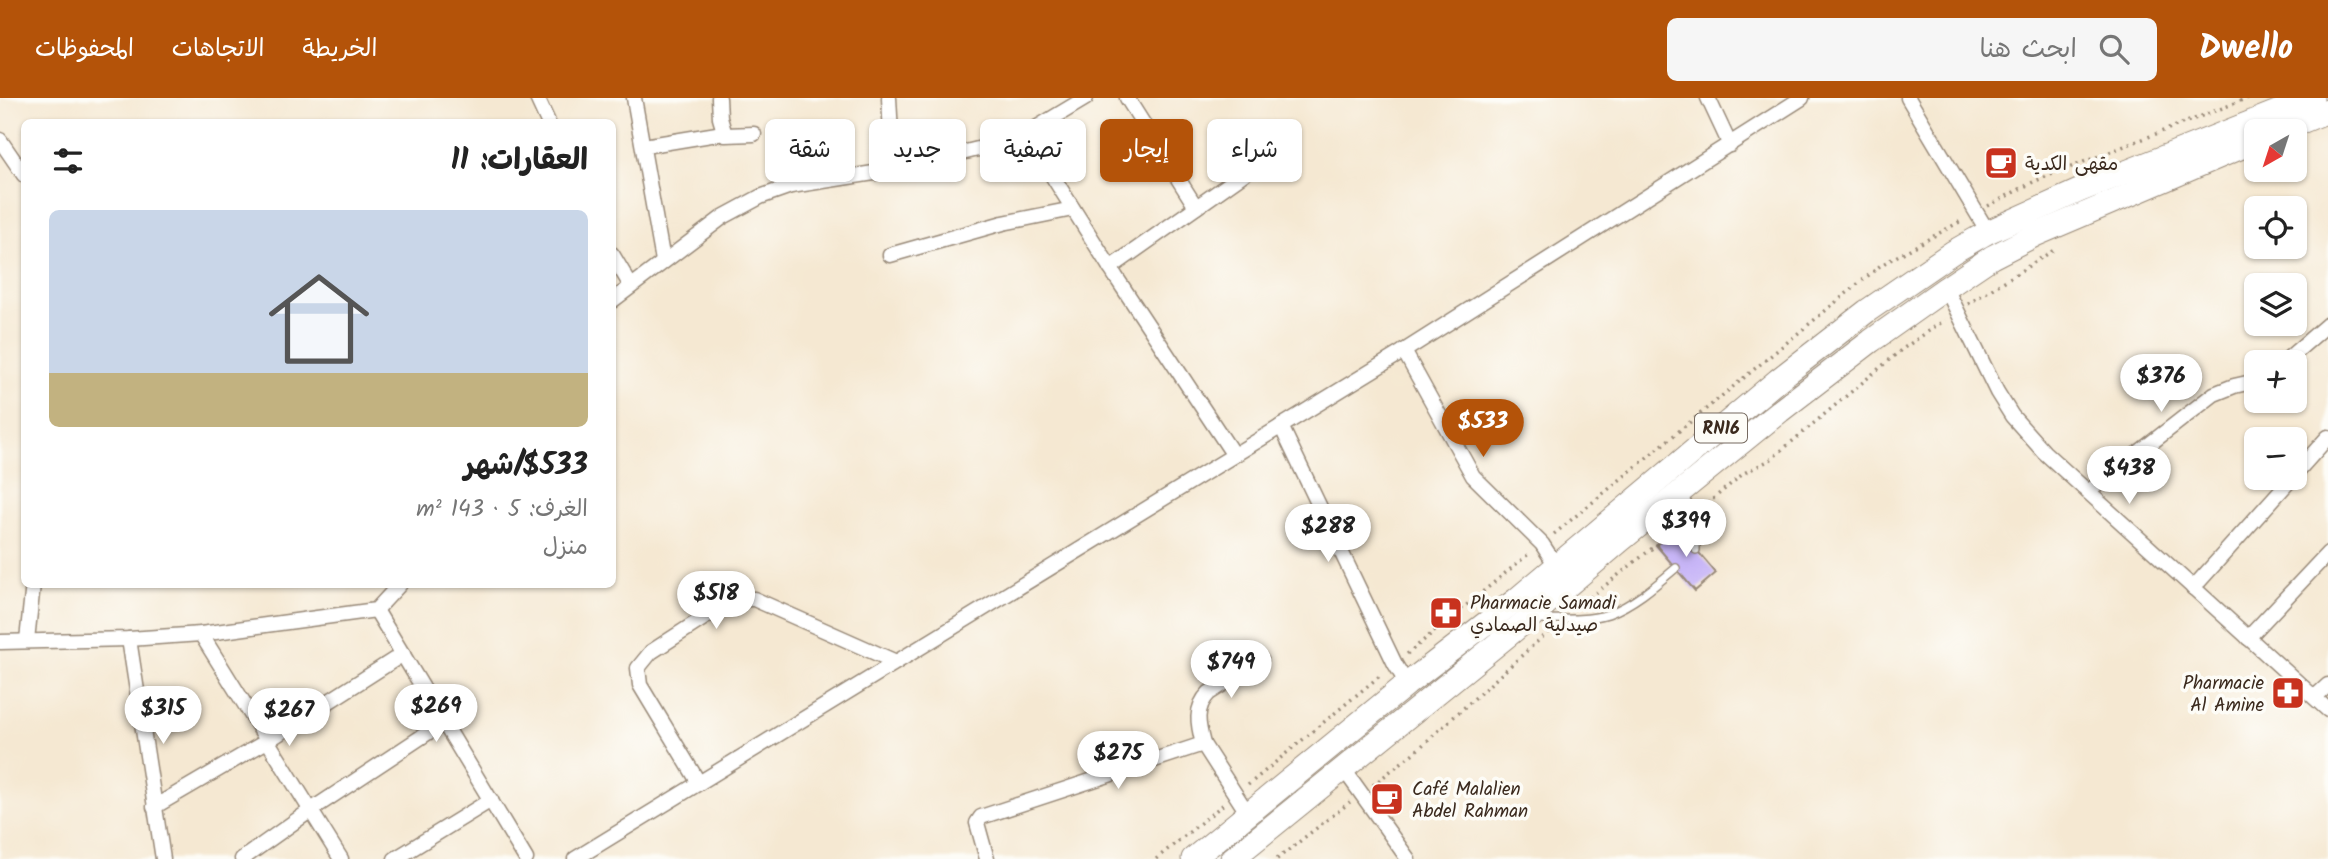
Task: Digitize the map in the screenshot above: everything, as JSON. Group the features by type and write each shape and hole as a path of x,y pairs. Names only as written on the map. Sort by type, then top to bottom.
{"highway":[{"name":"RN16","path":"1193,859 1407,684 1556,567 1798,365 1867,311 1987,232 2081,190 2312,98"},
{"path":"2307,120 2328,111"},
{"name":"RN16","path":"1232,859 1528,619 1681,490 1810,387 1946,288 1992,257 2035,235 2244,146"}],"street":[{"path":"537,98 547,119"},
{"path":"635,98 663,261"},
{"path":"719,98 723,134"},
{"path":"889,98 890,119"},
{"path":"1051,119 1086,98"},
{"path":"1126,98 1196,207"},
{"path":"1708,98 1730,145"},
{"path":"575,859 1404,351 1802,98"},
{"path":"1909,98 1987,232"},
{"path":"644,146 723,134 754,134"},
{"path":"0,140 21,171"},
{"path":"616,298 723,217 744,205 776,191 816,181 869,173"},
{"path":"1056,182 1233,454"},
{"path":"1110,268 1232,182"},
{"path":"890,255 990,226 1073,209"},
{"path":"616,261 631,286"},
{"path":"1946,288 1983,369 2012,416 2044,452 2328,709"},
{"path":"2298,350 2328,324"},
{"path":"1404,351 1473,476 1542,544 1556,567"},
{"path":"2088,492 2214,394 2244,384"},
{"path":"1281,426 1407,684"},
{"path":"2307,460 2328,437"},
{"path":"2193,588 2280,490"},
{"path":"2248,638 2328,553"},
{"path":"27,640 33,588"},
{"path":"0,642 129,639 201,634 376,610 396,588"},
{"path":"699,783 640,685 638,668 651,652 707,616 737,599 754,599 896,662"},
{"path":"376,610 526,859"},
{"path":"201,634 341,859"},
{"path":"129,639 163,859"},
{"path":"154,807 267,741 403,654"},
{"path":"1248,814 1203,744 1198,719 1202,700 1209,693 1261,660"},
{"path":"2315,697 2328,685"},
{"path":"242,859 310,810 444,722"},
{"path":"987,859 977,823 981,817 1203,744"},
{"path":"1343,768 1408,859"},
{"path":"395,859 491,800"}],"lane":[{"path":"1681,490 1695,514 1698,531 1696,550"},
{"path":"1528,619 1563,619 1609,614 1637,598 1676,568"}],"path":[{"path":"1277,859 1416,751 1563,619 1744,473 1770,460 1901,350 2054,250"}],"building":[{"path":"1677,527 1716,573 1695,591 1656,545"}],"place":[{"name":"مقهى الكدية","path":"2001,163"},
{"name":"Pharmacie Samadi صيدلية الصمادي","path":"1446,613"},
{"name":"Pharmacie Al Amine","path":"2288,693"},
{"name":"Café Malalien Abdel Rahman","path":"1387,799"}]}
